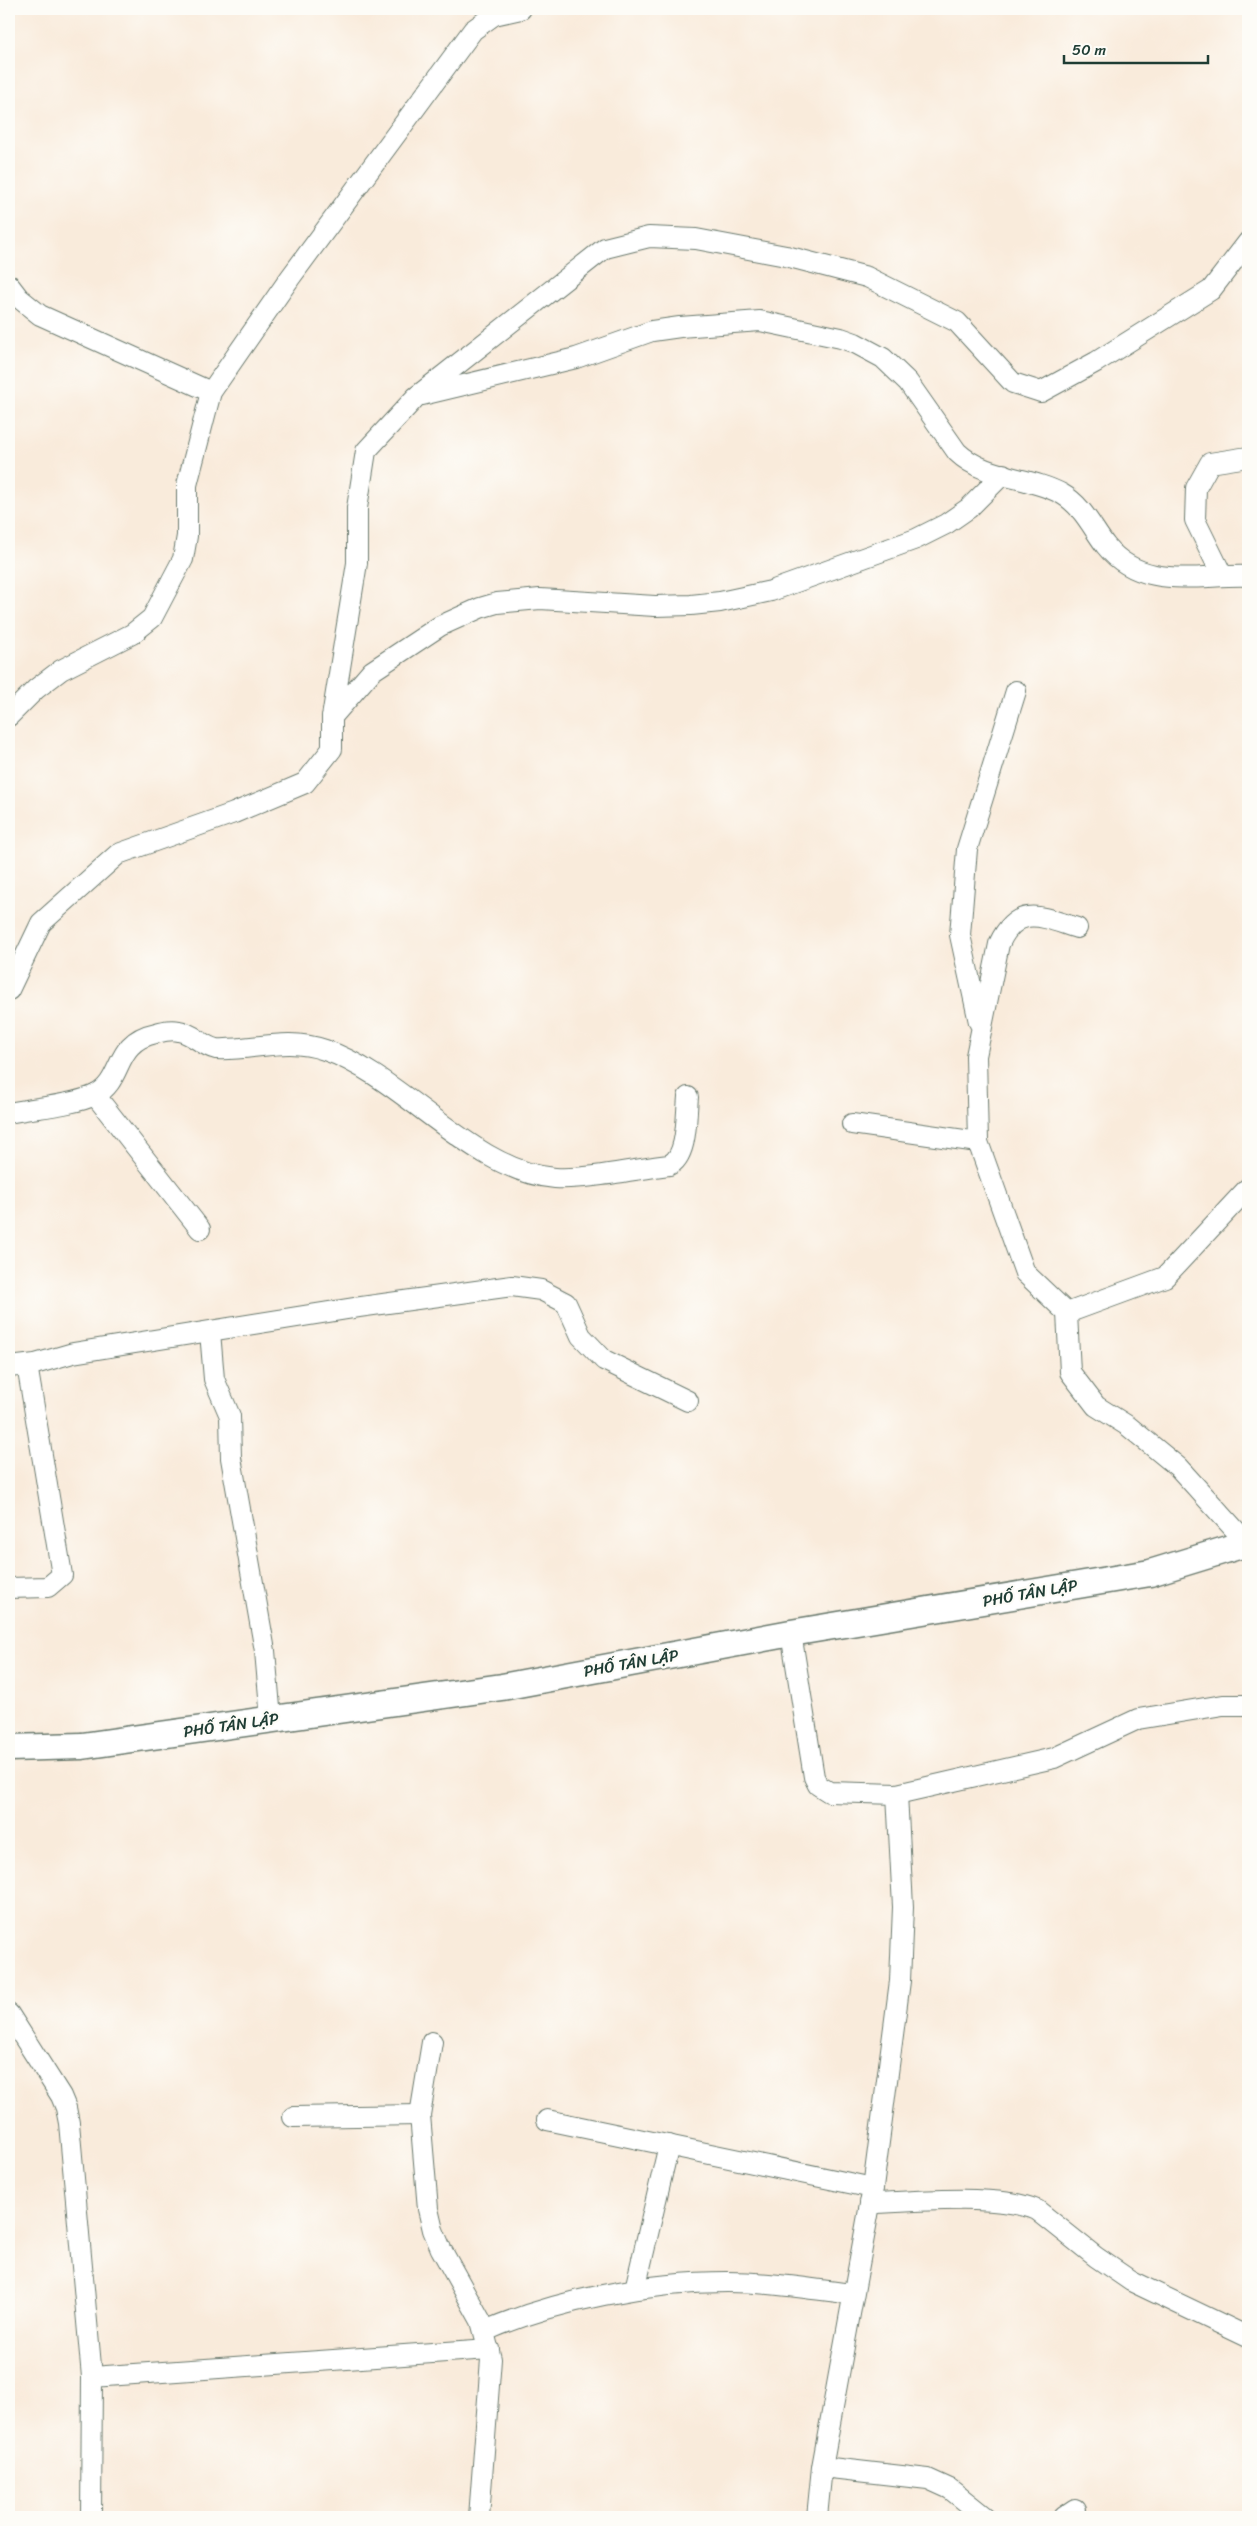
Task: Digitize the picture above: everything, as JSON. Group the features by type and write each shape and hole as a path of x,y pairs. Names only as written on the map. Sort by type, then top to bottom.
{"main road":[{"name":"PHỐ TÂN LẬP","path":"9,1748 82,1746 502,1687 791,1633 1150,1573 1248,1543"}],"street":[{"path":"9,716 36,689 61,670 132,634 152,618 183,559 186,547 187,485 212,392 290,278 465,40 494,12 521,9"},
{"path":"9,990 41,923 118,854 234,813 305,784 332,749 332,717 357,564 357,508 366,451 416,397 605,248 649,237 696,239 786,256 867,278 957,322 1013,383 1041,392 1096,362 1211,290 1248,242"},
{"path":"9,285 24,303 40,314 212,392"},
{"path":"416,397 576,358 652,332 680,327 760,321 841,338 877,354 894,367 908,382 957,452 965,460 979,468 1043,487 1071,500 1081,510 1112,553 1139,571 1176,578 1222,575 1248,576"},
{"path":"1222,575 1195,520 1196,488 1210,463 1248,457"},
{"path":"332,717 372,671 440,626 480,608 506,602 540,599 655,606 691,605 763,593 916,539 946,524 968,508 1003,474"},
{"path":"980,1029 960,935 967,849 1016,691"},
{"path":"1077,928 1040,916 1027,916 1015,921 1006,930 1000,944 980,1029 976,1056 978,1142 1025,1273 1067,1313 1070,1372 1096,1406 1128,1426 1178,1467 1248,1543"},
{"path":"9,1113 95,1095 110,1080 130,1045 145,1035 177,1030 185,1032 204,1046 216,1049 271,1043 310,1046 326,1050 358,1065 497,1159 525,1171 556,1178 668,1165 675,1162 682,1152 688,1097"},
{"path":"95,1095 200,1229"},
{"path":"852,1124 978,1142"},
{"path":"1067,1313 1166,1277 1248,1188"},
{"path":"9,1588 48,1587 62,1575 18,1366 73,1353 512,1286 541,1290 566,1303 581,1336 604,1360 688,1401"},
{"path":"210,1332 214,1379 230,1416 231,1458 265,1651 271,1719"},
{"path":"791,1633 814,1777 818,1785 829,1792 897,1794 1054,1758 1138,1719 1222,1706 1248,1706"},
{"path":"817,2517 822,2466 852,2294 872,2195 901,1971 903,1907 897,1794"},
{"path":"9,2014 66,2108 92,2377 91,2517"},
{"path":"432,2042 420,2116 428,2209 433,2230 487,2340 492,2370 479,2517"},
{"path":"293,2117 420,2116"},
{"path":"547,2120 668,2145 872,2195 992,2201 1026,2206 1047,2217 1096,2257 1131,2280 1248,2337"},
{"path":"635,2289 668,2145"},
{"path":"92,2377 487,2340 530,2312 635,2289 725,2282 761,2283 852,2294"},
{"path":"822,2466 928,2479 950,2489 985,2517"}]}
